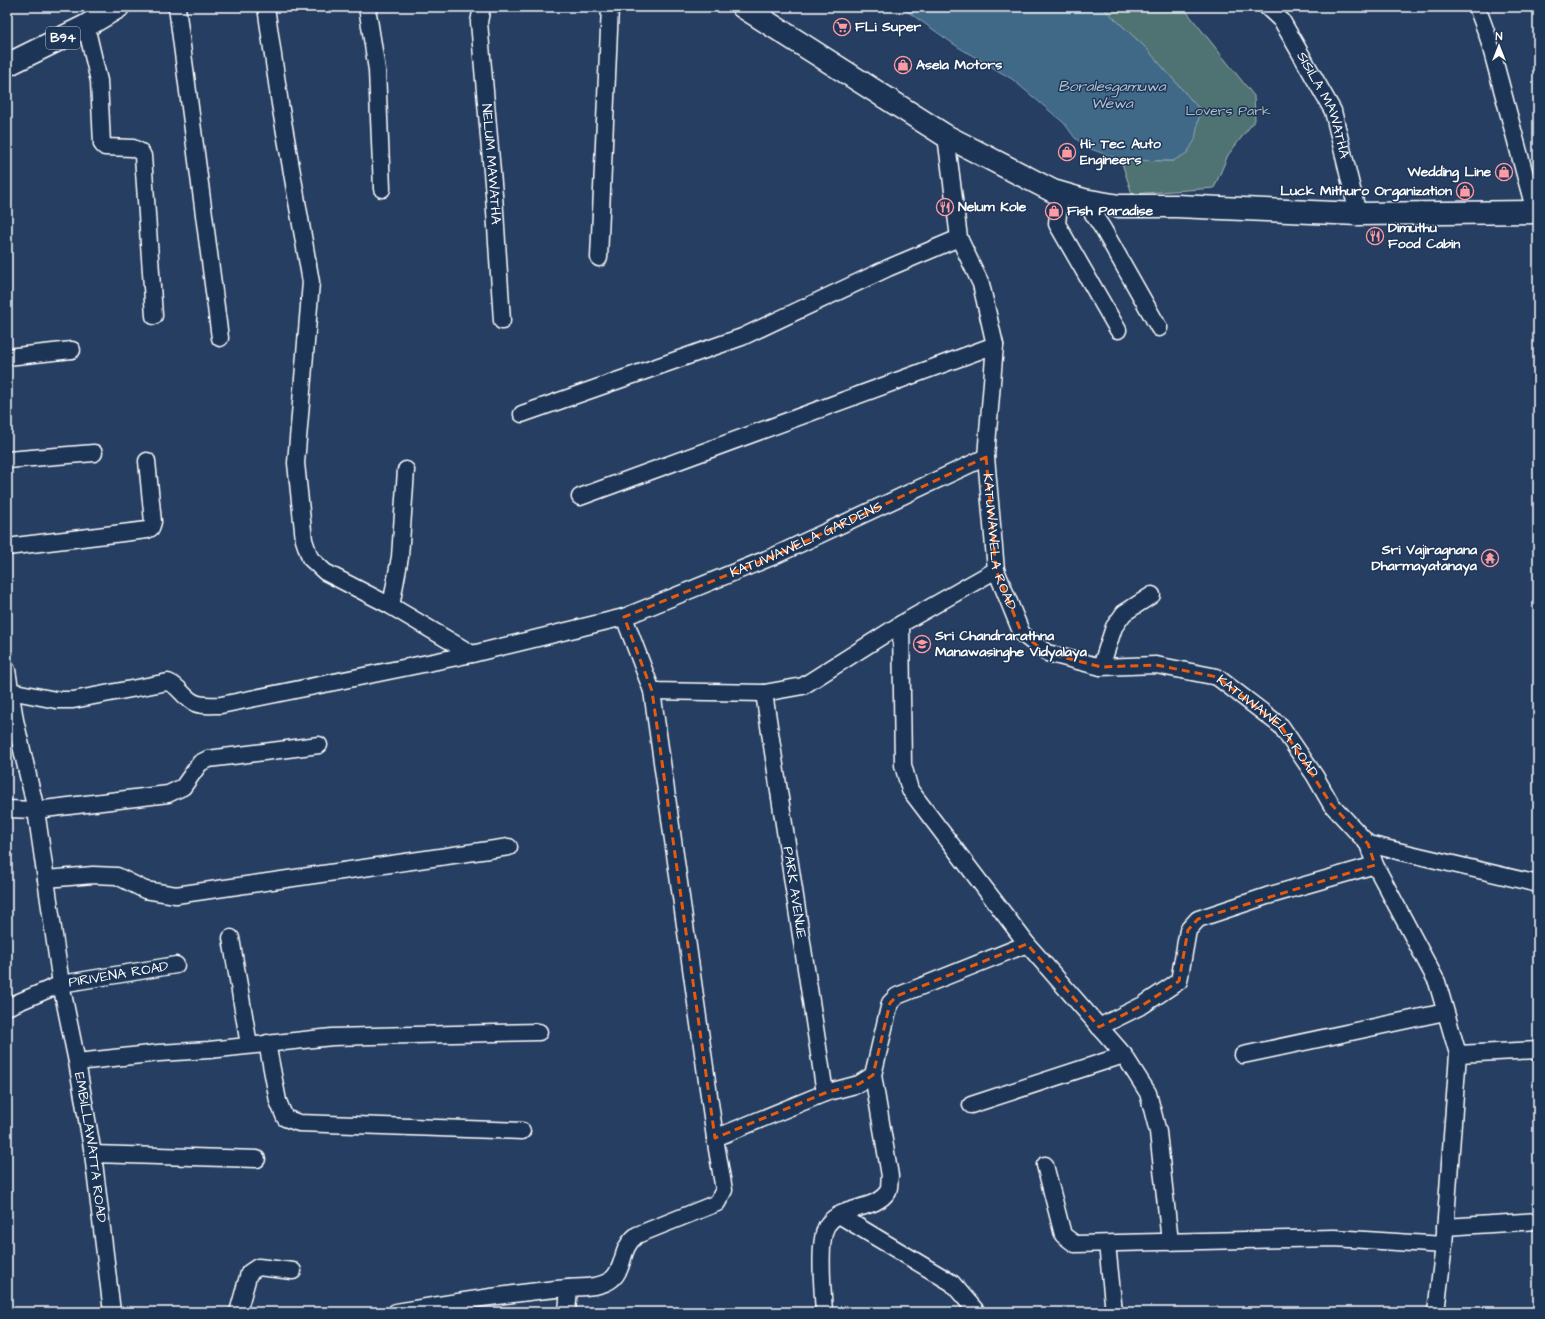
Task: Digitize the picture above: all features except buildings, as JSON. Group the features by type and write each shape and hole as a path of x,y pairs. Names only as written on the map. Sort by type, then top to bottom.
{"main road":[{"name":"B94","path":"7,66 86,26 118,7"},
{"path":"743,7 946,136 1060,193 1084,200 1119,206 1176,206 1358,214 1537,212"}],"street":[{"path":"177,7 220,338"},
{"path":"266,7 280,104 311,282 296,463 304,540 310,558 326,572 391,606 472,654"},
{"path":"367,7 377,70 382,189"},
{"name":"NELUM MAWATHA","path":"482,7 479,22 494,195 502,321"},
{"path":"599,258 610,7"},
{"name":"SISILA MAWATHA","path":"1267,7 1282,21 1333,111 1358,214"},
{"path":"1477,7 1488,37 1537,212"},
{"path":"86,26 99,81 102,144 105,147 133,148 141,152 143,156 154,316"},
{"name":"KATUWAWELA ROAD","path":"946,136 959,238 981,284 996,345 986,457 996,570 1022,634 1047,653 1101,667 1156,665 1217,677 1280,726 1315,776 1331,804 1368,844"},
{"path":"1060,193 1057,224 1118,330"},
{"path":"1084,200 1103,229 1159,328"},
{"path":"522,414 742,338 888,268 959,238"},
{"path":"580,497 996,345"},
{"path":"7,356 72,350"},
{"path":"7,460 94,453"},
{"name":"KATUWAWELA GARDENS","path":"10,691 56,700 73,700 168,682 178,686 190,701 202,705 221,705 512,646 624,617 774,556 986,457"},
{"path":"7,547 147,530 151,528 153,522 147,461"},
{"path":"391,606 400,557 406,470"},
{"path":"652,690 764,693 803,686 901,624 996,570"},
{"path":"1101,667 1114,627 1124,612 1152,595"},
{"path":"396,1312 510,1293 594,1286 612,1279 621,1266 628,1242 637,1235 717,1203 724,1190 715,1138 652,690 624,617"},
{"path":"901,624 903,765 910,790 1027,944 1124,1055 1148,1093 1158,1132 1170,1242"},
{"name":"EMBILLAWATTA ROAD","path":"7,670 10,691 11,721 36,810 61,984 77,1062 93,1154 112,1312"},
{"name":"PARK AVENUE","path":"764,693 825,1093"},
{"path":"7,809 36,810 168,794 184,787 200,763 208,759 319,745"},
{"path":"1368,844 1375,865 1437,982 1458,1054 1444,1245 1436,1312"},
{"path":"1368,844 1538,884"},
{"path":"46,879 93,875 117,876 145,890 176,895 509,847"},
{"path":"1099,1027 1143,1005 1179,981 1188,930 1198,919 1267,896 1375,865"},
{"path":"231,938 249,1045"},
{"path":"824,1312 822,1239 828,1224 840,1215 880,1200 888,1190 890,1176 873,1075 890,1003 897,996 1027,944"},
{"name":"PIRIVENA ROAD","path":"61,984 176,965"},
{"path":"7,1006 61,984"},
{"path":"1243,1055 1445,1012"},
{"path":"77,1062 159,1052 209,1050 332,1037 539,1032"},
{"path":"266,1043 278,1101 285,1118 299,1123 522,1131"},
{"path":"1458,1054 1538,1050"},
{"path":"971,1105 1124,1055"},
{"path":"715,1138 825,1093 859,1084 873,1075"},
{"path":"93,1154 257,1159"},
{"path":"1045,1165 1063,1235 1075,1244 1334,1238 1444,1245"},
{"path":"840,1215 952,1283 977,1312"},
{"path":"1445,1227 1538,1221"},
{"path":"1107,1244 1114,1312"},
{"path":"238,1312 248,1273 252,1269 258,1267 294,1271"},
{"path":"567,1312 569,1288"}],"highlighted area":[{"path":"986,457 996,570 1022,634 1047,653 1101,667 1156,665 1217,677 1281,726 1331,804 1368,844 1375,865 1198,919 1188,930 1179,981 1143,1005 1099,1027 1027,944 897,996 890,1003 873,1075 859,1084 825,1093 715,1138 652,691 624,617 774,556"}],"green space":[{"name":"Lovers Park","path":"1183,7 1254,96 1255,120 1228,155 1214,188 1132,194 1121,160 1173,161 1200,110 1146,48 1103,8"}],"water":[{"name":"Boralesgamuwa Wewa","path":"901,7 1102,7 1146,48 1200,110 1195,140 1187,153 1173,161 1121,160 1088,148 1075,138 1064,123 1012,79 958,47"}],"place":[{"name":"FLi Super","path":"842,27"},
{"name":"Asela Motors","path":"903,65"},
{"name":"Hi- Tec Auto Engineers","path":"1067,152"},
{"name":"Wedding Line","path":"1504,172"},
{"name":"Luck Mithuro Organization","path":"1465,191"},
{"name":"Nelum Kole","path":"945,207"},
{"name":"Fish Paradise","path":"1054,211"},
{"name":"Dimuthu Food Cabin","path":"1375,236"},
{"name":"Sri Vajiragnana Dharmayatanaya","path":"1490,558"},
{"name":"Sri Chandrarathna Manawasinghe Vidyalaya","path":"922,644"}]}
